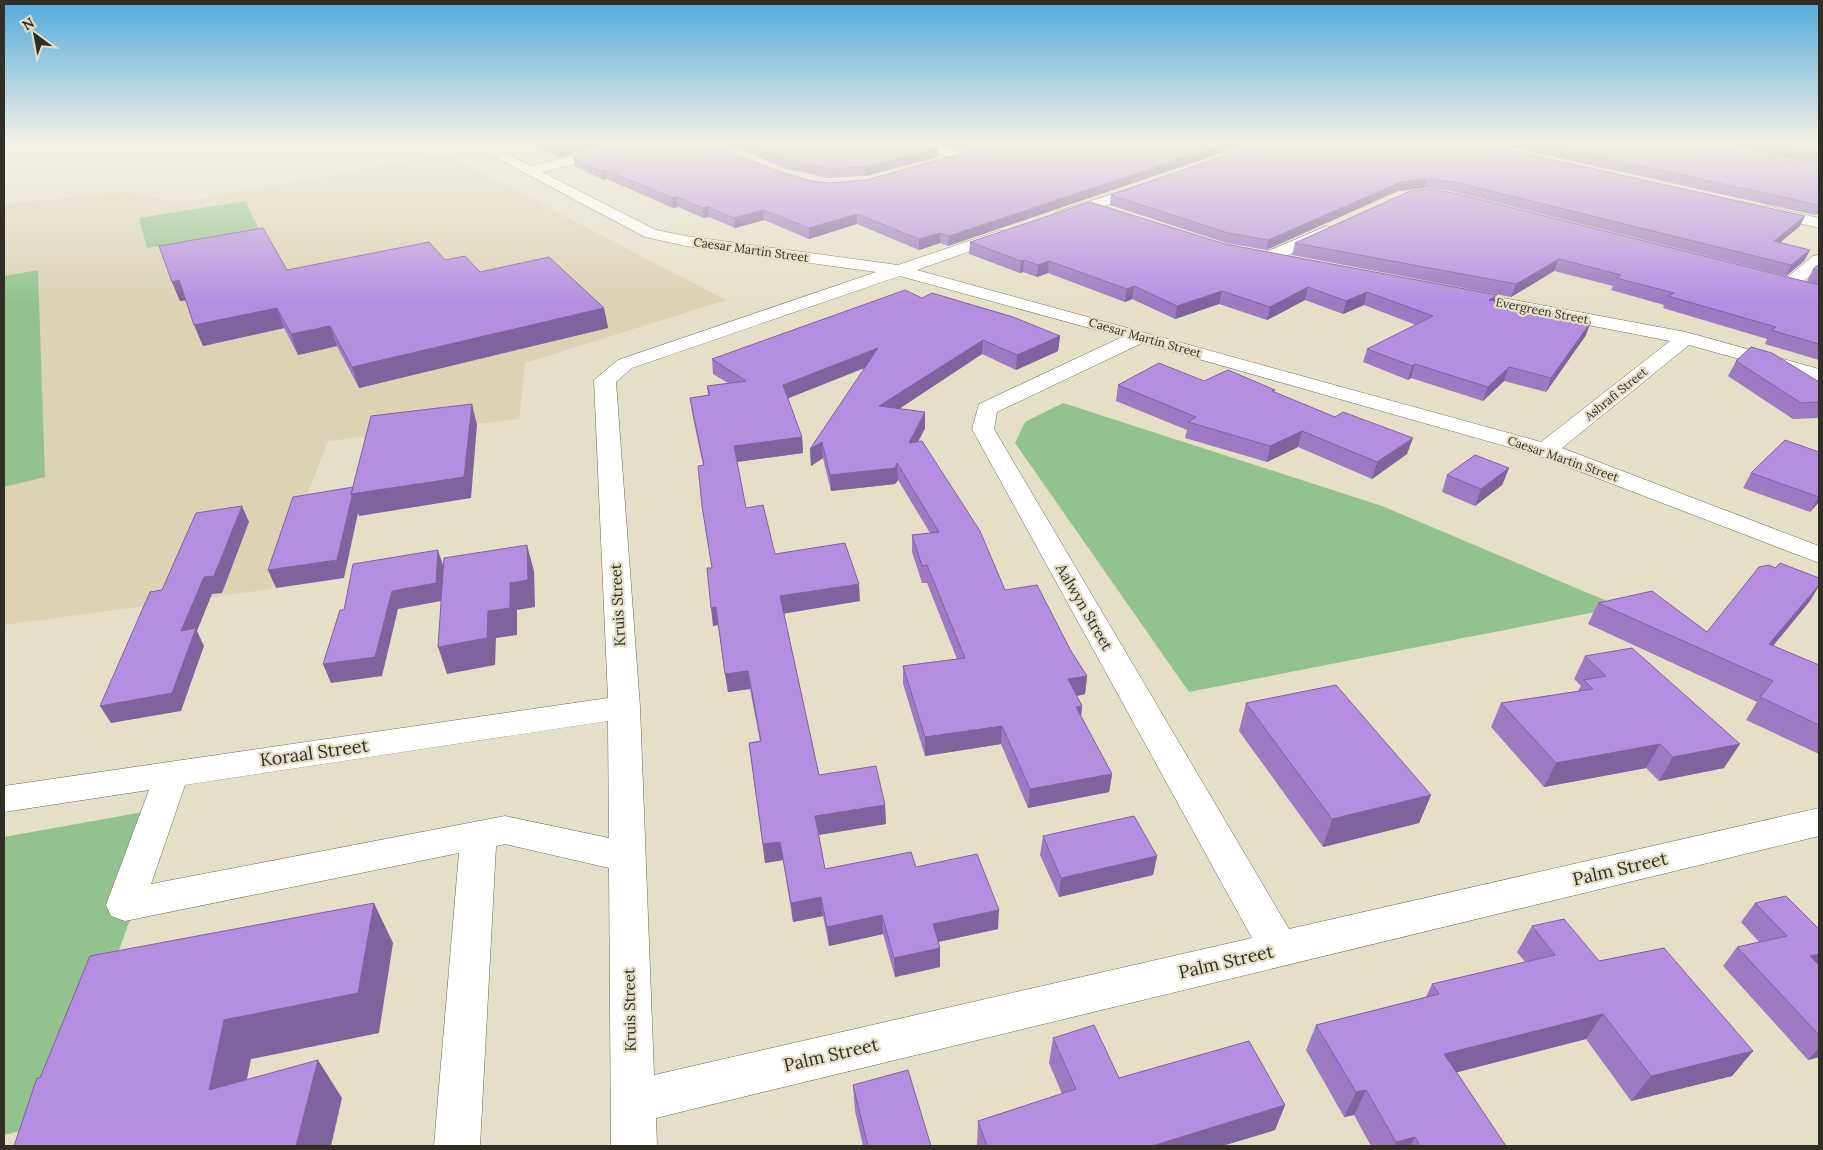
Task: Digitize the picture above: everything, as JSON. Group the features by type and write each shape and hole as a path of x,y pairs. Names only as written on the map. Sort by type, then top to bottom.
{"street":[{"name":"Caesar Martin Street","path":"575,195 651,234 664,238 899,270 1546,450 1819,555"},
{"path":"1044,221 1123,195"},
{"path":"1090,206 1119,215"},
{"path":"1752,208 1819,223"},
{"path":"1296,264 1258,256 1344,223"},
{"path":"899,270 1015,230"},
{"path":"1790,284 1819,260"},
{"name":"Kruis Street","path":"634,1146 624,707 605,380 625,364 899,270"},
{"path":"1771,280 1812,290"},
{"name":"Evergreen Street","path":"1452,293 1686,338 1819,374"},
{"name":"Aalwyn Street","path":"1140,336 987,410 983,429 1279,950"},
{"name":"Ashrafi Street","path":"1546,450 1686,338"},
{"name":"Koraal Street","path":"4,799 624,707"},
{"path":"172,774 125,905 505,830 626,857"},
{"name":"Palm Street","path":"632,1102 1819,822"},
{"path":"457,1146 479,834"}],"shaded area":[{"path":"100,195 140,195 179,203 224,195 523,195 726,300 525,363 519,419 328,441 271,589 4,625 4,204"}],"green space":[{"path":"245,201 259,229 147,248 139,218"},
{"path":"38,270 45,477 4,487 4,276"},
{"path":"1063,403 1382,506 1621,607 1189,692 1015,443 1025,422"},
{"path":"171,807 56,1123 4,1135 4,837"}],"building":[{"path":"664,195 1073,195 949,236 940,233 919,239 857,214 809,228 763,210 734,218 677,197 672,198"},
{"path":"1111,195 1372,195 1268,240 1228,233"},
{"path":"1402,195 1461,195 1819,285 1819,344 1771,330 1776,327 1668,296 1674,293 1616,278 1621,275 1559,259 1516,284 1295,243"},
{"path":"1505,195 1709,195 1805,216 1774,241 1810,250 1791,265"},
{"path":"1772,195 1819,195 1819,205"},
{"path":"1090,202 1225,244 1497,295 1489,300 1591,322 1551,378 1509,367 1488,387 1415,364 1412,366 1367,349 1433,316 1367,292 1346,301 1308,287 1270,307 1222,291 1177,306 1134,286 1127,289 1049,261 1038,265 1024,260 1021,261 970,242"},
{"path":"263,228 287,270 429,242 445,260 465,256 480,272 549,257 604,308 352,367 330,326 291,334 277,308 194,325 179,280 172,282 159,246"},
{"path":"1819,264 1819,271 1813,269"},
{"path":"905,290 922,298 932,293 1013,317 1060,336 1017,355 983,340 879,406 925,412 909,443 922,441 980,531 1005,590 1037,585 1071,651 1087,676 1068,679 1082,706 1076,707 1112,774 1030,789 1002,726 925,737 903,666 965,658 927,565 922,566 912,535 939,532 897,463 895,468 830,475 822,442 810,449 878,348 783,385 802,437 734,446 746,508 763,505 775,554 845,543 859,584 780,596 819,775 876,766 885,805 815,816 825,869 911,852 916,867 977,854 999,910 933,924 940,948 894,958 882,915 827,927 821,897 791,903 780,842 763,844 749,743 761,741 748,671 725,674 716,607 711,608 707,568 712,568 698,466 704,465 690,398 710,395 707,386 746,381 712,359"},
{"path":"1751,347 1772,353 1819,382 1819,402 1801,403 1736,361"},
{"path":"1159,363 1204,381 1228,370 1275,390 1272,391 1335,417 1343,412 1413,438 1377,462 1302,431 1270,446 1188,422 1196,417 1118,385"},
{"path":"472,404 464,477 351,494 371,416"},
{"path":"1785,440 1819,452 1819,497 1751,473"},
{"path":"1475,455 1509,468 1481,489 1447,475"},
{"path":"353,487 337,560 268,570 293,497"},
{"path":"242,506 214,576 204,577 181,631 196,628 172,693 100,706 150,592 162,590 196,513"},
{"path":"527,545 528,580 510,583 510,608 488,611 487,638 438,647 444,558"},
{"path":"438,550 436,583 392,591 375,657 323,664 340,610 344,610 353,564"},
{"path":"1780,563 1819,578 1819,585 1769,644 1819,665 1819,725 1760,697 1773,681 1598,603 1652,591 1707,632 1759,567 1769,565 1775,568"},
{"path":"1632,648 1740,744 1673,757 1660,744 1556,763 1501,703 1593,689 1584,680 1606,676 1585,656"},
{"path":"1336,685 1431,795 1332,819 1246,703"},
{"path":"1134,816 1157,856 1061,878 1043,836"},
{"path":"1786,896 1819,929 1819,954 1810,956 1819,965 1819,1035 1737,947 1787,936 1755,903"},
{"path":"374,903 358,993 224,1020 209,1090 318,1060 296,1146 14,1146 37,1078 40,1078 90,956"},
{"path":"1564,919 1599,961 1664,948 1753,1051 1651,1076 1603,1014 1444,1054 1506,1146 1420,1146 1415,1137 1396,1142 1366,1090 1356,1092 1316,1025 1439,994 1432,984 1555,955 1532,926"},
{"path":"1094,1025 1119,1078 1249,1041 1285,1105 1152,1146 987,1146 978,1121 1076,1089 1053,1038"},
{"path":"908,1070 931,1146 868,1146 853,1085"}]}
